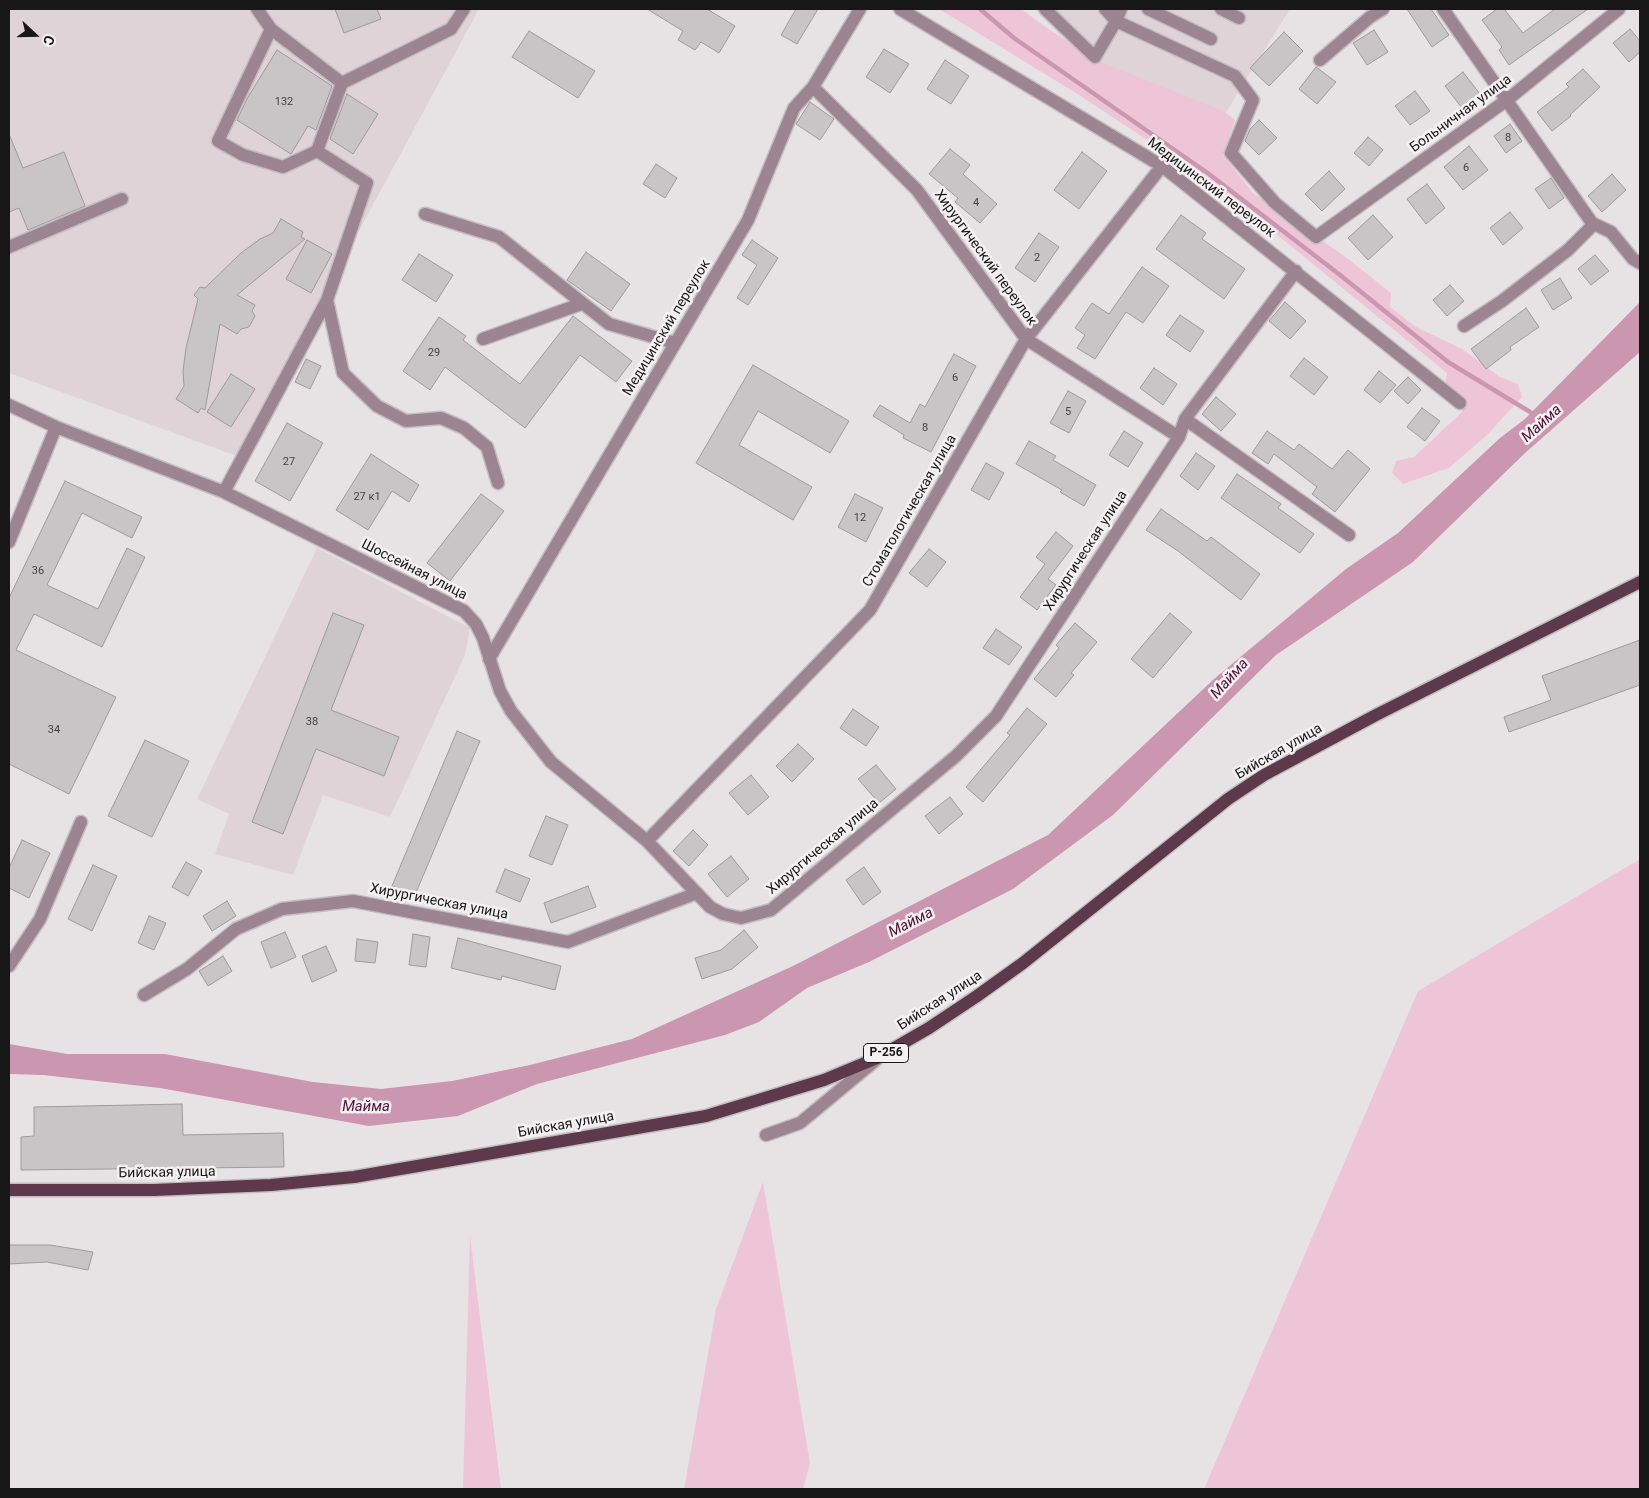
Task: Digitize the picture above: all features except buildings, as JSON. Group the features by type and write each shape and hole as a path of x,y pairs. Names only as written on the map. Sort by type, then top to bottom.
{"main road":[{"name":"Бийская улица","path":"9,1190 154,1190 262,1186 354,1177 706,1116 824,1080 877,1058 929,1028 1023,963 1228,799 1264,775 1385,710 1640,582"}],"street":[{"path":"257,9 271,29 342,83"},
{"path":"271,29 218,141 243,155 283,167 317,151 342,83 451,28 464,9"},
{"name":"Медицинский переулок","path":"489,659 748,220 794,108 813,87 860,9"},
{"name":"Медицинский переулок","path":"900,9 1162,166 1460,403"},
{"path":"1045,9 1095,57 1119,15 1105,9"},
{"path":"1148,9 1211,40"},
{"path":"1220,9 1239,18"},
{"path":"1320,60 1370,17 1383,9"},
{"path":"1443,9 1594,224 1611,232 1633,260 1640,263"},
{"name":"Больничная улица","path":"1119,15 1235,76 1253,100 1231,153 1275,203 1316,237 1507,100 1619,9"},
{"name":"Хирургический переулок","path":"813,87 917,190 1026,339 1179,437"},
{"path":"224,492 327,300 367,183 317,151"},
{"name":"Стоматологическая улица","path":"647,841 870,610 1026,339 1162,166"},
{"path":"9,247 122,200"},
{"path":"426,214 499,236 609,324 675,343"},
{"path":"1464,326 1502,301 1568,250 1594,224"},
{"name":"Хирургическая улица","path":"144,995 187,969 236,929 282,909 353,901 568,942 697,893 710,906 723,914 741,918 771,910 956,756 996,716 1179,437 1185,419 1296,271"},
{"path":"327,300 342,373 377,406 406,421 441,418 464,428 487,447 498,483"},
{"path":"483,339 582,304"},
{"name":"Шоссейная улица","path":"9,405 56,427 224,492 464,611 476,624 500,691 511,711 551,762 647,841 697,893"},
{"path":"1185,419 1349,536"},
{"path":"9,542 56,427"},
{"path":"9,966 40,919 81,822"},
{"path":"766,1135 800,1123 877,1058"}],"shaded area":[{"path":"9,9 479,9 237,456 9,373"},
{"path":"939,9 1021,9 1050,30 1103,63 1223,111 1235,120 1223,155 1253,193 1347,258 1391,293 1390,307 1416,327 1462,349 1500,377 1518,384 1522,397 1487,435 1449,468 1403,484 1392,473 1396,461 1414,457 1463,411 1445,385 1447,373 1217,186 1079,95"},
{"path":"1040,9 1290,9 1220,122 1094,69"},
{"path":"317,548 470,628 465,655 390,817 323,795 293,875 215,854 229,814 197,799"},
{"path":"1640,859 1640,1489 1204,1489 1418,991"},
{"path":"763,1182 810,1463 803,1489 684,1489 716,1309"},
{"path":"470,1236 501,1489 463,1489"}],"water":[{"name":"Майма","path":"1640,302 1640,352 1525,453 1413,562 1276,655 1113,815 1013,889 869,962 807,988 759,1022 725,1035 537,1084 458,1116 369,1126 160,1088 43,1075 9,1074 9,1044 67,1054 165,1054 313,1082 381,1089 452,1081 530,1065 632,1039 793,966 1048,835 1214,679 1346,569 1398,533 1500,438 1525,419"}],"waterway":[{"path":"980,9 1014,38 1209,174 1340,275 1448,362 1535,415"}]}
